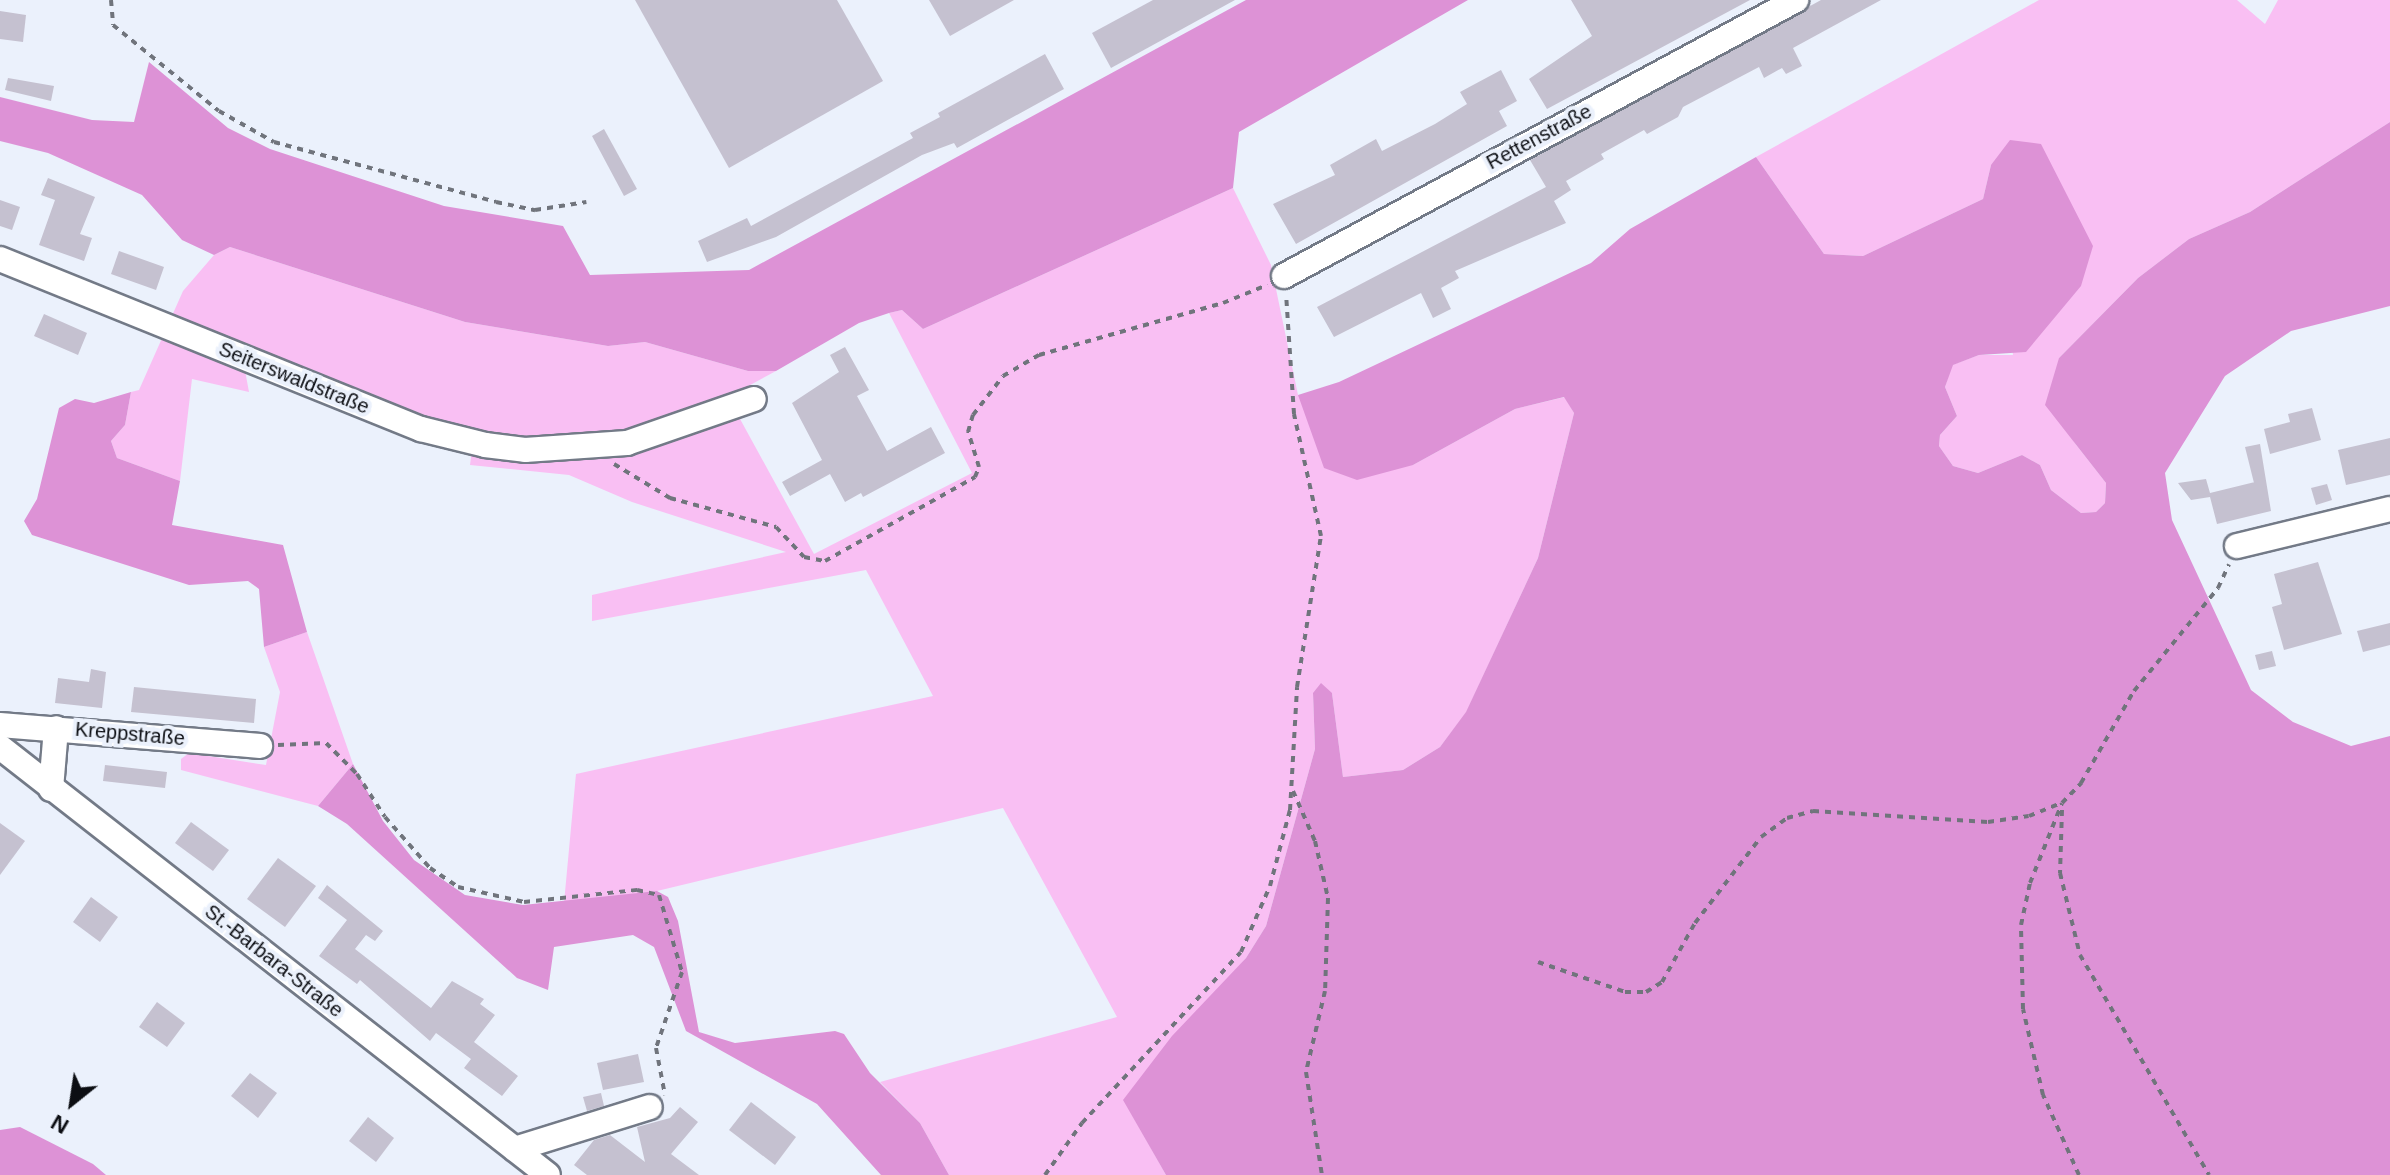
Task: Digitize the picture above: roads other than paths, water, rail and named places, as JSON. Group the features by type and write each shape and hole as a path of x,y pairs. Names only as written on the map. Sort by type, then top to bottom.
{"street":[{"name":"Rettenstraße","path":"1284,276 1796,0"},
{"name":"Seiterswaldstraße","path":"0,259 421,429 525,450 599,447 672,431 754,399"},
{"path":"2237,546 2390,509"},
{"name":"Kreppstraße","path":"0,725 260,746"},
{"path":"51,789 56,728"},
{"name":"St.-Barbara-Straße","path":"0,747 548,1175"},
{"path":"515,1149 650,1107"}]}
